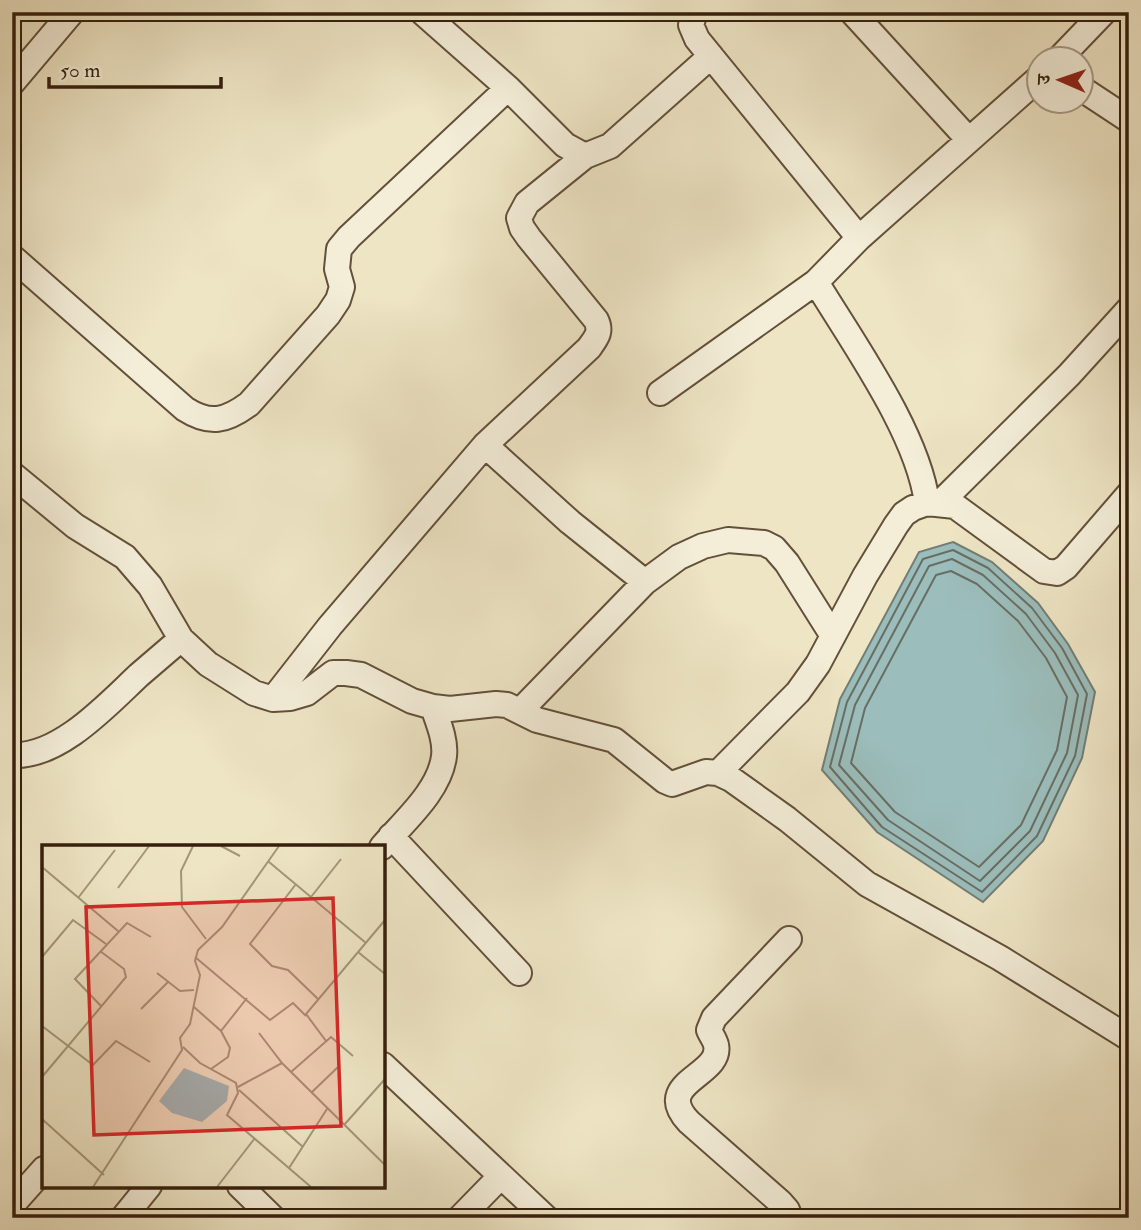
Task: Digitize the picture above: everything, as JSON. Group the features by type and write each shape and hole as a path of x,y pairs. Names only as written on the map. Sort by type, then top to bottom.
{"street":[{"path":"12,83 72,12"},
{"path":"422,12 508,88 565,145 585,156"},
{"path":"695,12 692,32 859,238"},
{"path":"852,12 969,141"},
{"path":"1071,46 1104,12"},
{"path":"273,699 330,626 485,445 589,348 598,336 600,327 596,320 522,229 519,218 527,203 585,156 610,146 711,56"},
{"path":"12,257 186,409 198,417 213,420 234,416 249,404 328,315 338,300 342,287 337,269 340,249 349,237 508,88"},
{"path":"660,393 816,282 859,238 1026,90"},
{"path":"1096,98 1129,120"},
{"path":"816,282 900,424 934,503"},
{"path":"718,773 798,692 818,664 865,576 904,514 934,503 1069,375 1129,309"},
{"path":"485,445 570,522 645,582"},
{"path":"12,474 64,517 125,557 140,572 181,639 208,664 254,693 273,699 290,698 307,693 333,674 361,675 412,701 433,707 450,709 496,704 555,726 614,740 664,781 672,784 696,774 718,773 751,792 867,884 1000,958 1129,1038"},
{"path":"934,503 956,506 1044,571 1057,573 1066,567 1129,494"},
{"path":"520,711 645,582 679,556 728,540 764,543 774,548 787,563 833,636"},
{"path":"12,755 45,747 77,732 181,639"},
{"path":"433,707 442,737 444,756 438,776 426,795 386,841 519,973"},
{"path":"789,939 714,1018 709,1030 717,1046 716,1055 687,1084 677,1103 680,1112 689,1122 780,1202 790,1218"},
{"path":"385,1067 546,1218"},
{"path":"12,1205 42,1171"},
{"path":"460,1218 500,1177"},
{"path":"123,1218 147,1188"},
{"path":"242,1188 273,1218"}],"water":[{"path":"953,542 992,562 1038,603 1068,644 1095,692 1082,758 1043,841 983,902 877,832 822,770 840,699 919,552"}]}
